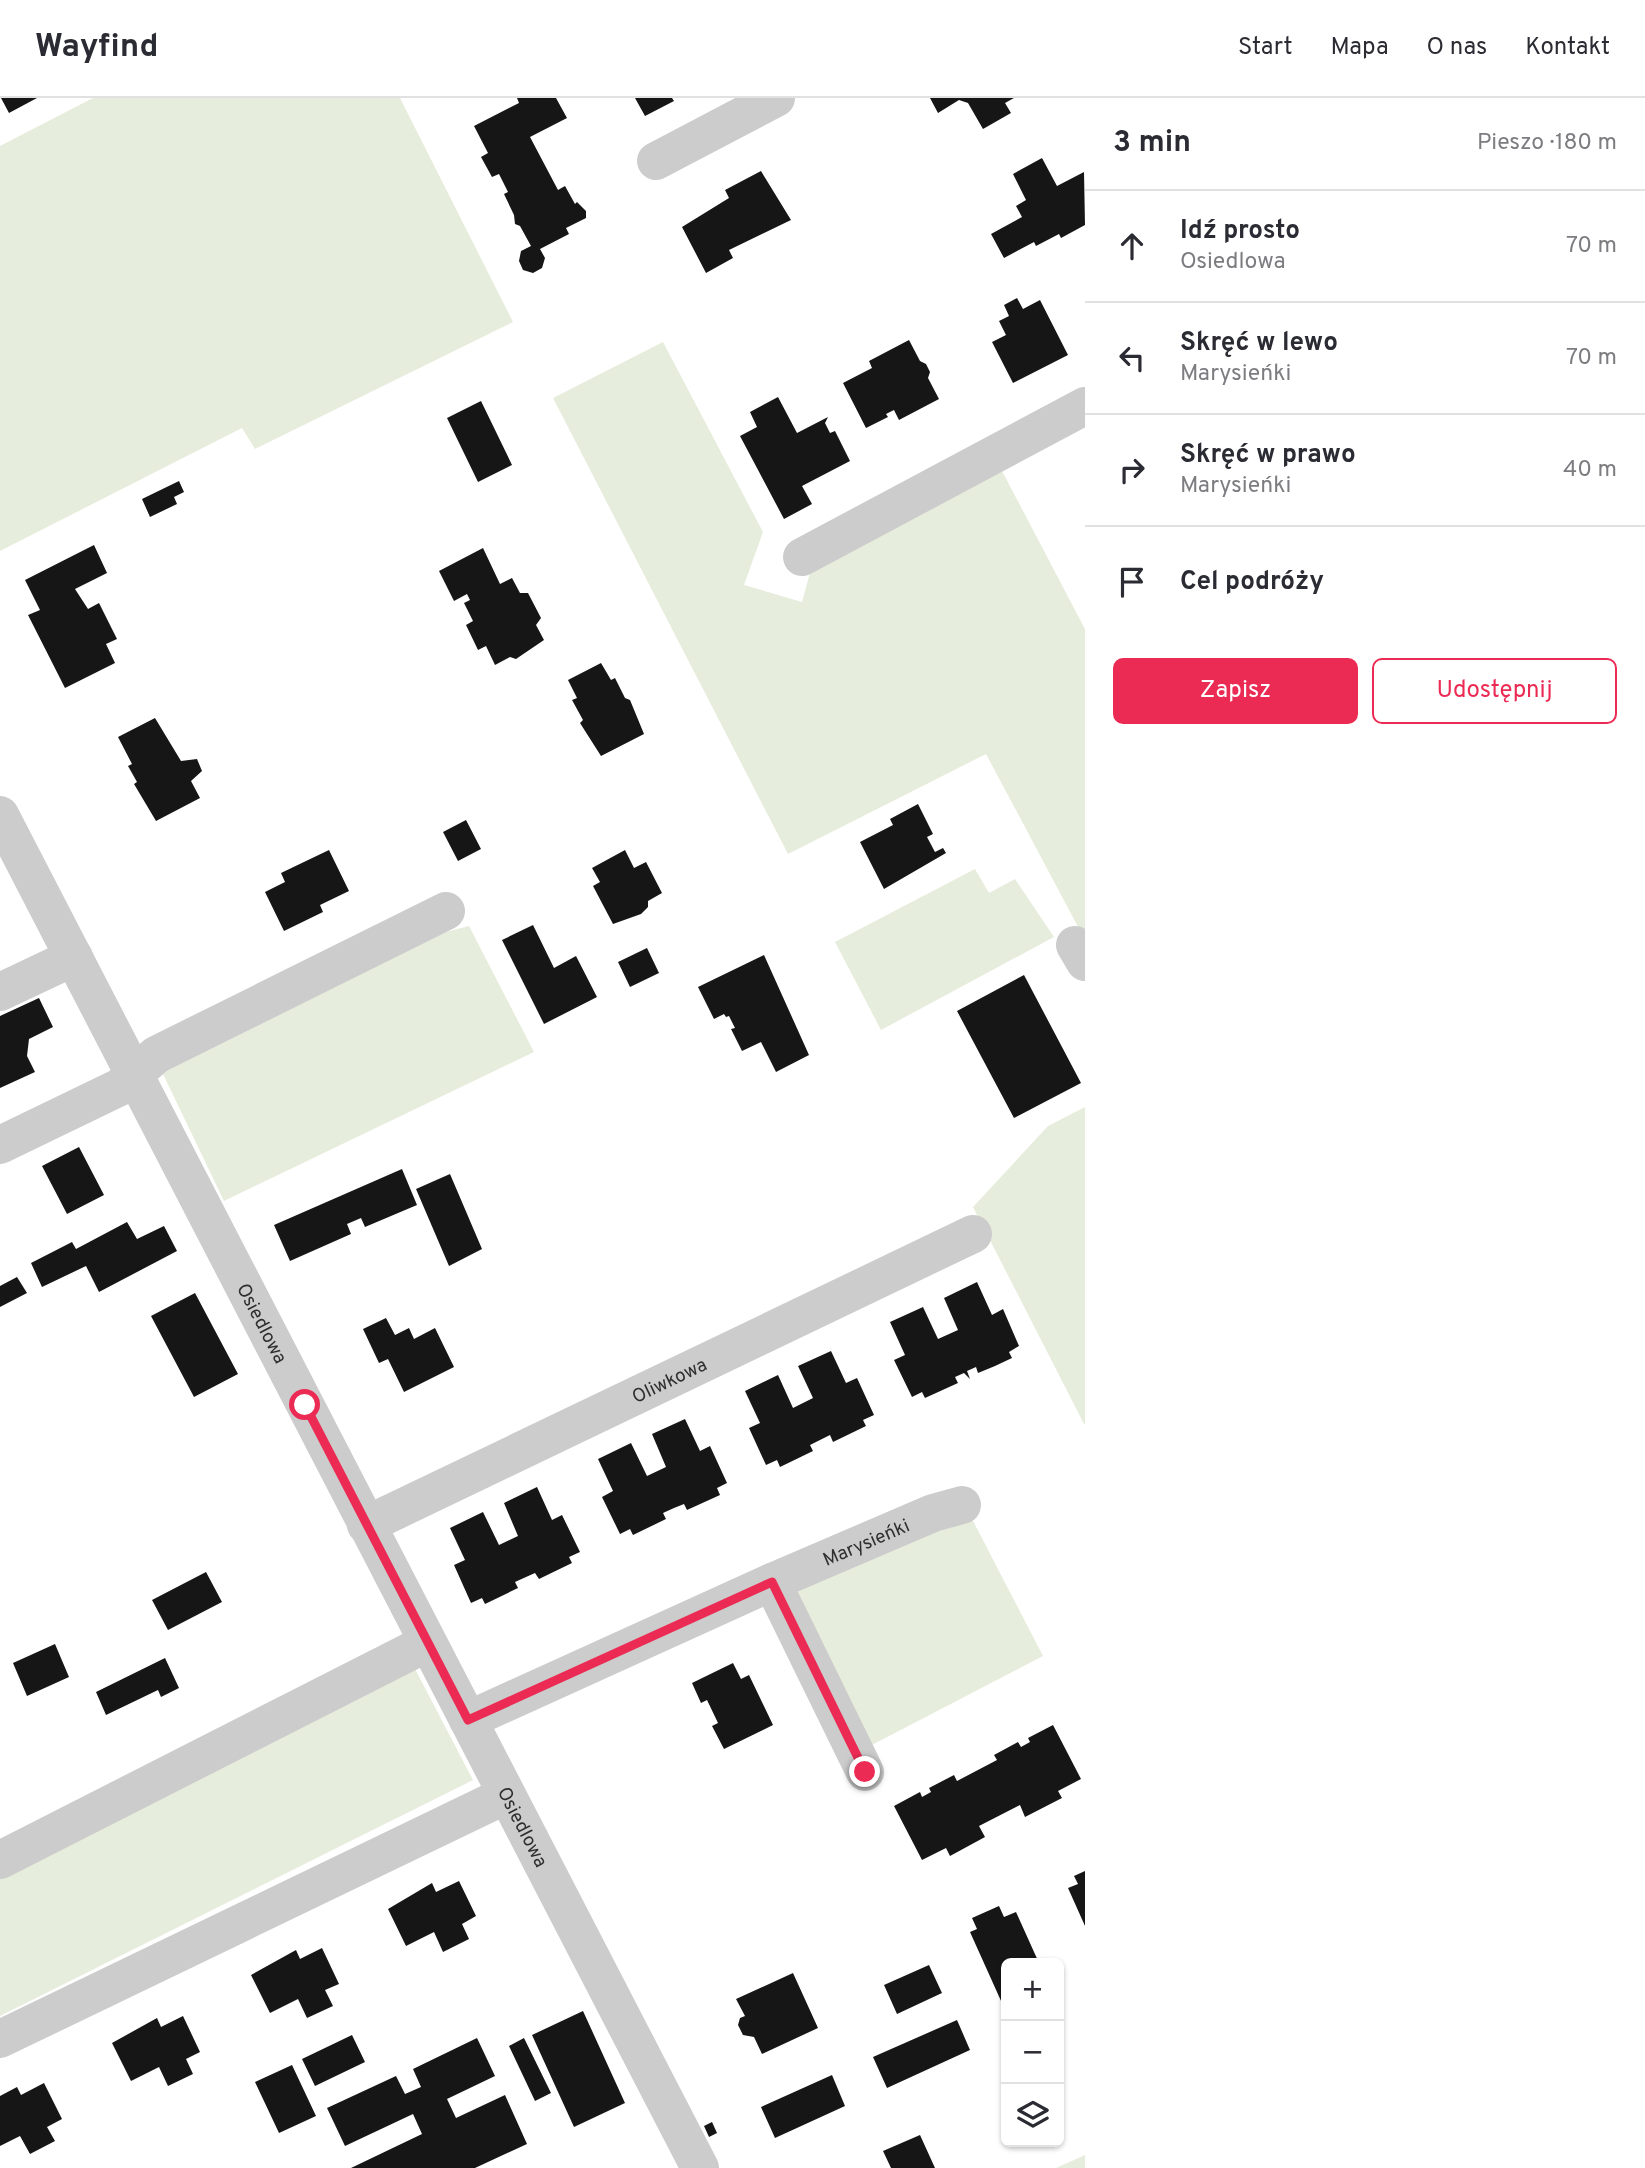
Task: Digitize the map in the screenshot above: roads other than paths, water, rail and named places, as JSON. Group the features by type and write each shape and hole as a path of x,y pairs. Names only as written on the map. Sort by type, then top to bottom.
{"street":[{"path":"656,161 776,98"},
{"path":"802,557 1085,406"},
{"name":"Osiedlowa","path":"0,815 700,2168"},
{"path":"0,1145 97,1099 134,1075 156,1055 446,911"},
{"path":"0,992 74,957"},
{"name":"Oliwkowa","path":"366,1525 973,1234"},
{"name":"Marysieńki","path":"468,1720 772,1582 933,1513 962,1505"},
{"path":"772,1582 865,1772"},
{"path":"0,1860 427,1643"},
{"path":"0,2039 506,1794"}]}
